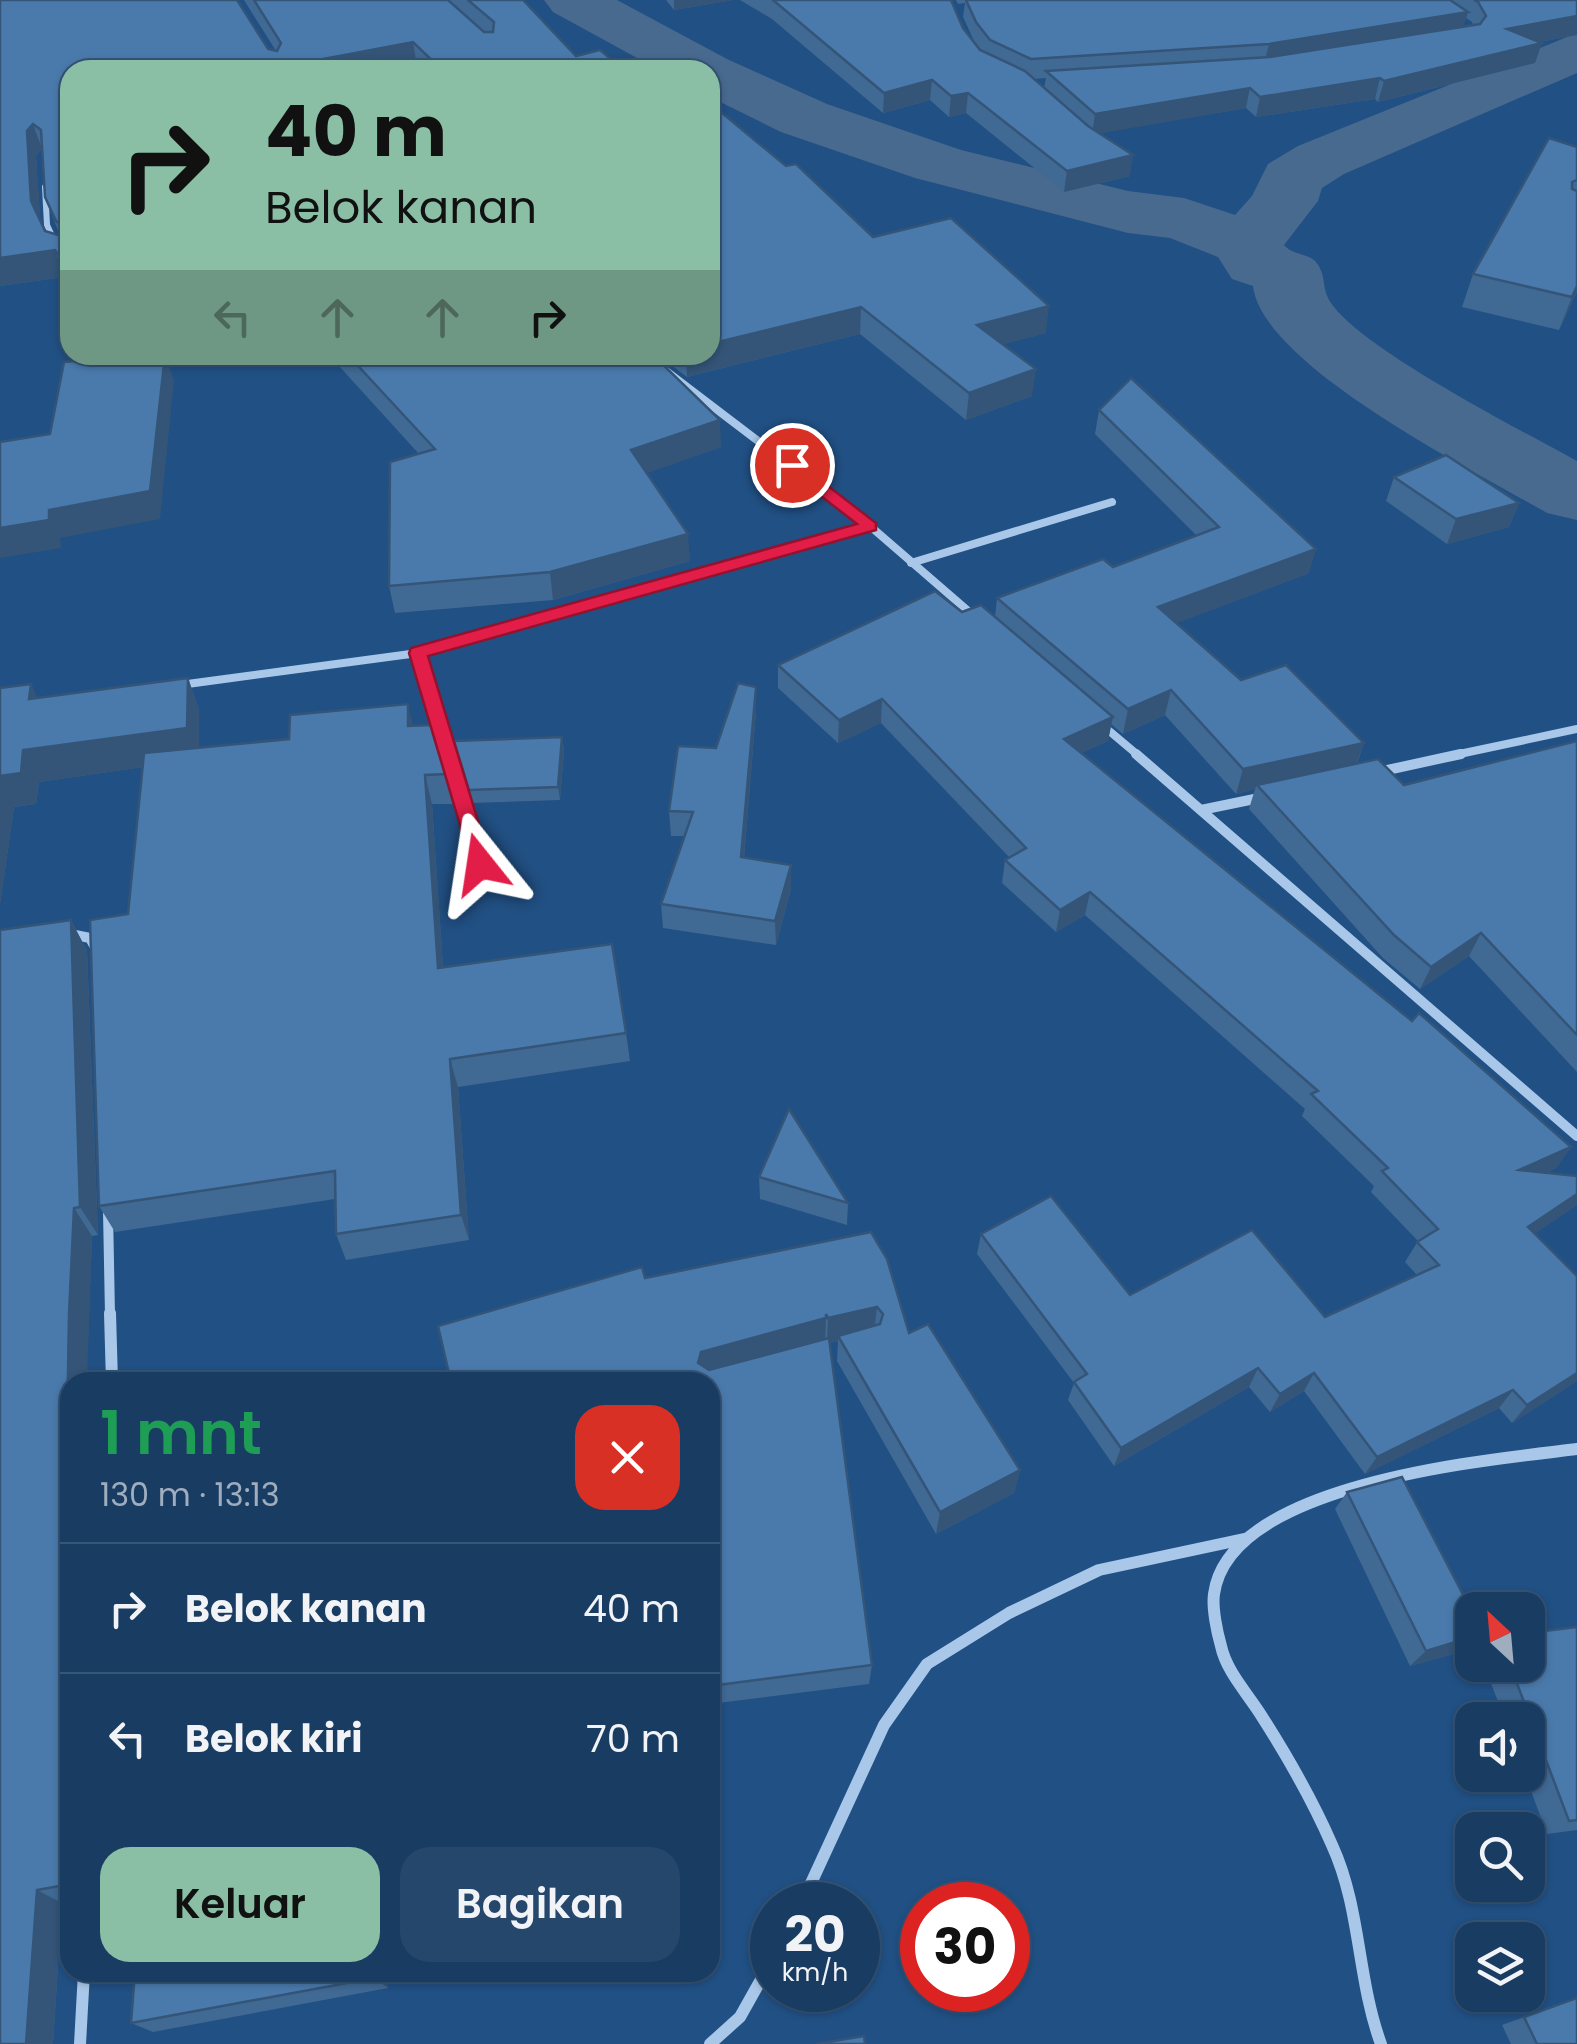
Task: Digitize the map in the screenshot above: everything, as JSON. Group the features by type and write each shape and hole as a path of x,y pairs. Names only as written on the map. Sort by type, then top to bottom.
{"street":[{"path":"44,174 51,237 60,253"},
{"path":"658,365 870,526 983,624"},
{"path":"911,563 1112,502"},
{"path":"171,686 418,653 870,526"},
{"path":"418,653 480,864"},
{"path":"1084,710 1577,1136"},
{"path":"1370,774 1577,730"},
{"path":"1201,810 1276,794"},
{"path":"55,933 90,938 98,972"},
{"path":"108,1202 112,1372"},
{"path":"1381,2044 1358,1971 1341,1864 1294,1770 1221,1650 1212,1612 1218,1578 1244,1538 1278,1513 1326,1494 1413,1474 1577,1449"},
{"path":"811,1882 884,1726 927,1664 1009,1612 1098,1570 1244,1538"},
{"path":"80,2044 83,1982"},
{"path":"710,2044 740,2018 750,2000"}],"building":[{"path":"0,0 237,0 268,49 277,51 281,43 254,0 448,0 484,32 493,32 494,22 468,0 523,0 576,56 600,50 612,60 432,60 413,42 318,60 60,60 60,223 45,197 41,130 33,124 27,131 31,201 45,231 60,236 60,257 55,250 0,258"},
{"path":"773,0 951,0 963,28 980,50 1025,71 1088,126 1133,155 1067,171 968,93 951,96 932,80 884,93"},
{"path":"966,0 1450,0 1468,12 1269,44 1031,59 990,40"},
{"path":"1474,0 1577,0 1577,16 1507,29 1542,43 1384,81 1380,78 1260,97 1250,88 1095,114 1046,71 1270,57 1480,24 1486,16"},
{"path":"720,111 786,166 796,164 873,237 951,218 1049,306 977,325 1036,369 969,393 861,307 720,342"},
{"path":"1549,138 1577,147 1577,180 1572,182 1572,189 1577,191 1577,286 1572,297 1473,274"},
{"path":"63,365 164,365 150,491 49,510 49,520 0,528 0,442 50,434"},
{"path":"357,365 663,365 720,420 631,450 688,534 550,572 389,586 390,462 435,449"},
{"path":"1131,378 1316,549 1158,607 1241,680 1286,665 1364,743 1243,769 1171,690 1128,709 997,598 1103,559 1113,567 1219,527 1099,410"},
{"path":"1446,455 1519,503 1456,519 1394,477"},
{"path":"935,591 962,612 981,605 1113,717 1064,739 1412,1021 1419,1013 1571,1147 1519,1170 1577,1176 1577,1194 1528,1227 1577,1276 1577,1373 1527,1405 1513,1390 1377,1457 1314,1373 1280,1394 1258,1368 1121,1448 1074,1382 1087,1374 981,1234 1051,1196 1130,1295 1252,1230 1325,1317 1439,1265 1417,1242 1438,1229 1382,1171 1388,1168 1311,1094 1318,1091 1090,892 1060,910 1005,860 1026,848 882,699 839,720 778,665"},
{"path":"188,678 187,728 23,750 21,773 0,776 0,688 31,684 29,699"},
{"path":"738,683 756,687 741,857 791,865 775,921 661,904 693,812 669,811 678,746 716,748"},
{"path":"408,704 408,726 433,725 447,774 425,775 438,968 612,944 626,1033 450,1059 461,1215 336,1234 335,1171 99,1206 90,920 128,914 144,753 289,739 290,715"},
{"path":"562,737 558,787 469,790 454,741"},
{"path":"1577,741 1577,1035 1481,933 1431,967 1394,935 1257,785 1378,759 1404,785"},
{"path":"71,920 80,1207 74,1208 68,1372 60,1372 60,1886 37,1890 26,2044 0,2044 0,930"},
{"path":"789,1109 848,1203 759,1177"},
{"path":"871,1232 887,1259 909,1333 928,1324 1020,1470 940,1512 838,1336 880,1324 883,1314 877,1307 828,1318 826,1314 826,1318 701,1352 698,1363 709,1370 829,1338 872,1665 720,1685 720,1372 449,1372 438,1326 642,1267 645,1278"},
{"path":"1402,1477 1462,1592 1455,1592 1455,1642 1426,1651 1347,1492"},
{"path":"1577,1627 1577,1820 1569,1821 1545,1758 1545,1702 1524,1702 1516,1682 1545,1682 1545,1631"},
{"path":"134,1982 352,1982 131,2023"},
{"path":"1577,1998 1577,2044 1537,2044 1524,2017"},
{"path":"864,2036 865,2044 816,2044"}],"waterway":[{"path":"573,0 685,60"},
{"path":"1248,244 1284,201 1292,178 1321,160 1577,51"},
{"path":"720,78 804,118 938,164 1128,212 1184,219 1248,244"},
{"path":"1248,244 1257,264 1288,274 1292,304 1335,348 1404,397 1577,495"}],"route":[{"path":"480,864 430,683 418,653 870,526 792,465"}]}
